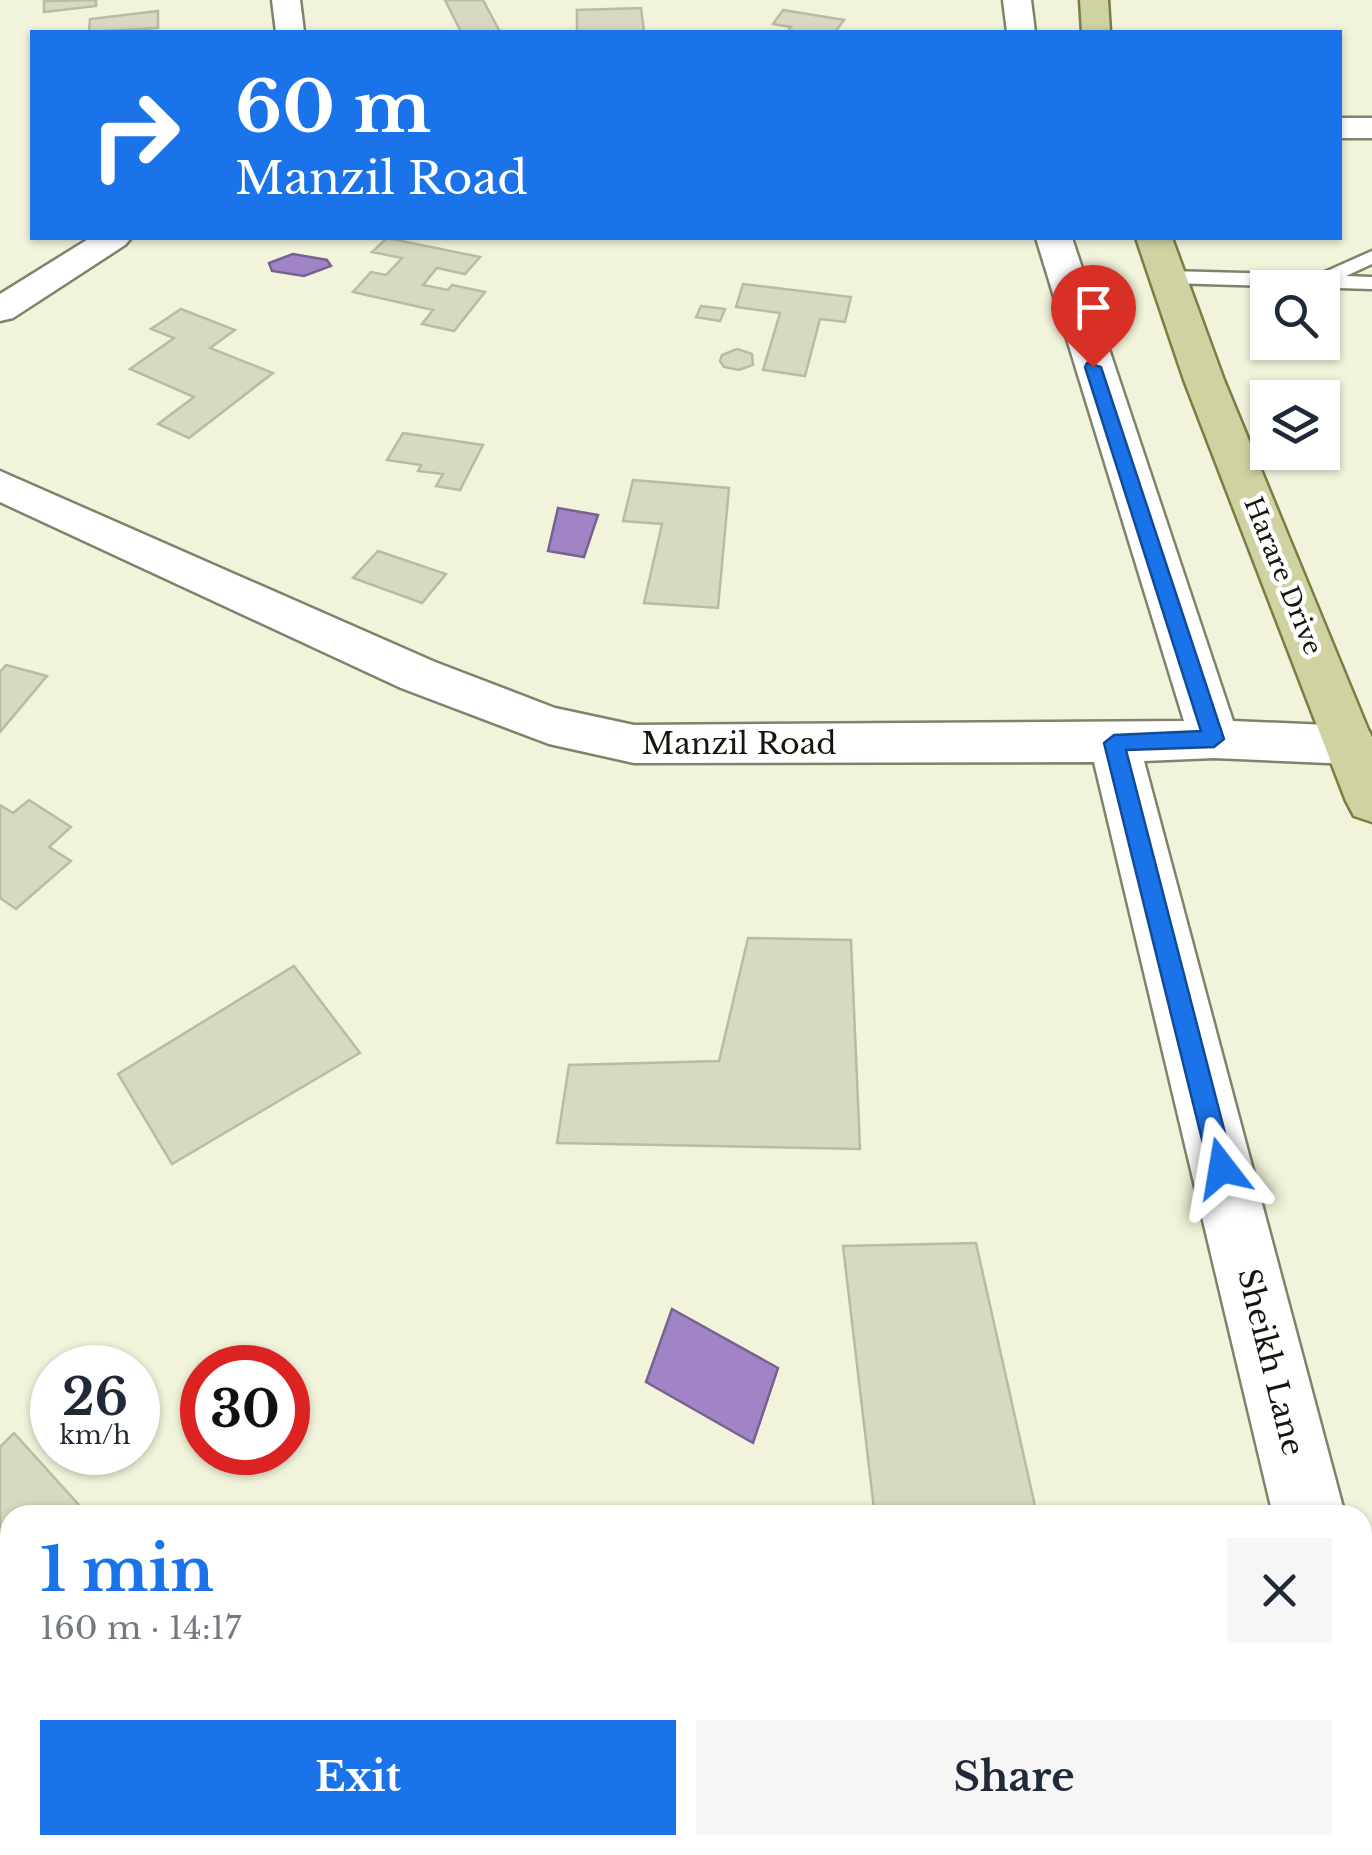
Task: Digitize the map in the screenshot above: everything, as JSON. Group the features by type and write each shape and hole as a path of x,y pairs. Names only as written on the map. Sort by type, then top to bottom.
{"main road":[{"path":"1094,0 1096,30"},
{"name":"Harare Drive","path":"1161,257 1204,380 1372,801"}],"street":[{"path":"286,0 290,30"},
{"path":"1018,0 1021,30"},
{"path":"1342,128 1372,128"},
{"path":"0,310 111,240"},
{"path":"1055,240 1214,739"},
{"name":"Manzil Road","path":"0,485 418,676 549,725 634,744 1114,743 1214,739 1351,746"},
{"name":"Sheikh Lane","path":"1114,743 1306,1505"}],"lane":[{"path":"1161,257 1250,271"},
{"path":"1340,271 1372,257"},
{"path":"1340,281 1372,282"}],"shaded area":[{"path":"293,254 327,260 331,266 304,276 272,271 269,263"},
{"path":"558,508 598,515 584,557 548,551"},
{"path":"672,1309 778,1368 753,1443 646,1382"}],"building":[{"path":"96,0 96,6 44,12 44,1"},
{"path":"445,0 483,0 499,30 460,30"},
{"path":"641,8 644,30 577,30 577,10"},
{"path":"783,10 844,20 836,30 789,30 791,27 773,24"},
{"path":"158,11 158,28 89,30 90,19"},
{"path":"385,240 397,240 480,257 465,274 437,268 423,285 448,290 452,285 485,292 454,331 422,324 433,310 353,292 371,272 386,275 402,258 372,252"},
{"path":"743,284 851,297 845,322 820,319 805,376 763,370 780,313 736,307"},
{"path":"701,306 725,309 720,321 696,317"},
{"path":"181,309 235,330 210,348 273,373 189,438 158,424 194,397 130,369 174,338 151,329"},
{"path":"737,349 752,354 753,365 739,370 724,367 722,355"},
{"path":"403,433 483,445 460,490 436,486 443,474 418,471 421,465 387,460"},
{"path":"633,480 729,488 718,608 644,603 662,524 623,521"},
{"path":"378,551 446,574 422,603 353,578"},
{"path":"6,665 47,676 0,732 0,672"},
{"path":"29,800 71,827 49,847 71,861 16,909 0,898 0,805 13,813"},
{"path":"748,938 851,940 860,1149 557,1143 569,1065 719,1061"},
{"path":"294,966 360,1053 172,1164 118,1074"},
{"path":"976,1243 1035,1505 874,1505 843,1246"},
{"path":"14,1433 30,1451 30,1475 52,1475 79,1505 0,1505 0,1447"}],"route":[{"path":"1093,367 1214,739 1114,743 1222,1168"}]}
